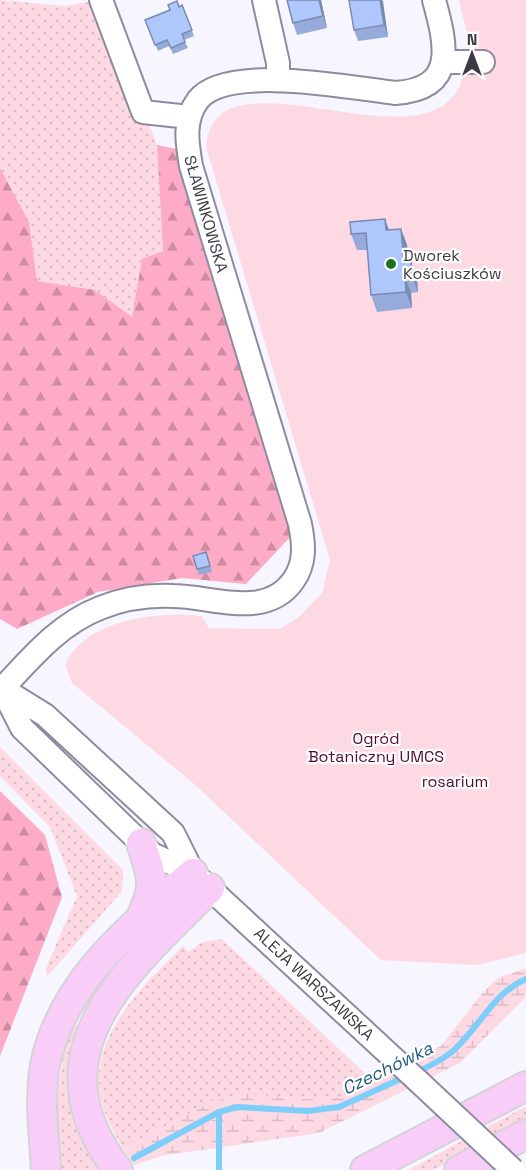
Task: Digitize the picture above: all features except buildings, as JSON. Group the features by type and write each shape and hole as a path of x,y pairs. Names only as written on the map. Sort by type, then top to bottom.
{"main road":[{"path":"141,843 148,866 152,895 141,917"},
{"path":"46,1170 43,1085 45,1064 56,1032 81,984 106,952 141,917 201,881"},
{"path":"118,1170 92,1126 81,1094 85,1048 97,1019 116,989 201,881"},
{"path":"365,1170 526,1086"},
{"path":"459,1170 526,1134"}],"street":[{"path":"100,0 143,112 189,117 199,98 208,90 278,71 395,93 412,92 434,79 444,62 444,38 434,0"},
{"path":"264,0 278,71"},
{"path":"444,62 483,62"},
{"name":"SŁAWINKOWSKA","path":"1,688 48,640 65,627 101,608 157,596 222,601 270,584 293,559 303,541 296,508 191,166 187,141 189,117"},
{"name":"ALEJA WARSZAWSKA","path":"1,688 22,728 152,854 201,881 513,1170"},
{"name":"ALEJA WARSZAWSKA","path":"1,688 45,715 172,833 201,881"}],"green space":[{"path":"0,0 65,6 101,0 157,145 163,251 142,259 133,318 95,290 37,281 29,222 0,168"},
{"name":"Ogród Botaniczny UMCS","path":"459,0 526,0 526,953 477,965 381,960 193,783 72,683 65,665 75,649 88,637 124,621 165,615 185,615 202,616 209,628 279,629 299,617 322,593 330,560 206,147 218,117 245,105 282,104 369,115 409,116 442,106 462,80 469,56 469,43"},
{"path":"157,145 176,149 295,532 246,584 182,578 98,592 17,629 0,619 0,168 29,222 37,281 95,290 132,317 142,259 163,251"},
{"path":"0,747 123,870 122,891 47,977 46,968 77,896 50,827 0,776"},
{"path":"0,791 45,835 62,897 0,1056"},
{"path":"222,939 374,1082 340,1097 321,1100 246,1094 213,1101 123,1149 105,1113 99,1083 101,1060 108,1038 134,998 183,946 188,952 202,942"},
{"path":"526,968 526,997 460,1063 319,1133 161,1156 135,1165 123,1149 213,1101 246,1094 321,1100 340,1097 441,1046 483,992 498,978"},
{"path":"73,1023 78,1027 69,1066 70,1101 81,1135 101,1170 59,1170 58,1096 63,1059"},
{"path":"526,1106 526,1120 434,1170 408,1170"}],"waterway":[{"name":"Czechówka","path":"417,1072 453,1051 504,993 526,979"},
{"name":"Czechówka","path":"134,1158 219,1112 237,1107 308,1111 339,1107 405,1077"},
{"path":"219,1112 219,1170"}],"place":[{"name":"Dworek Kościuszków","path":"391,264"}],"park label":[{"name":"rosarium","path":"455,781"}]}
